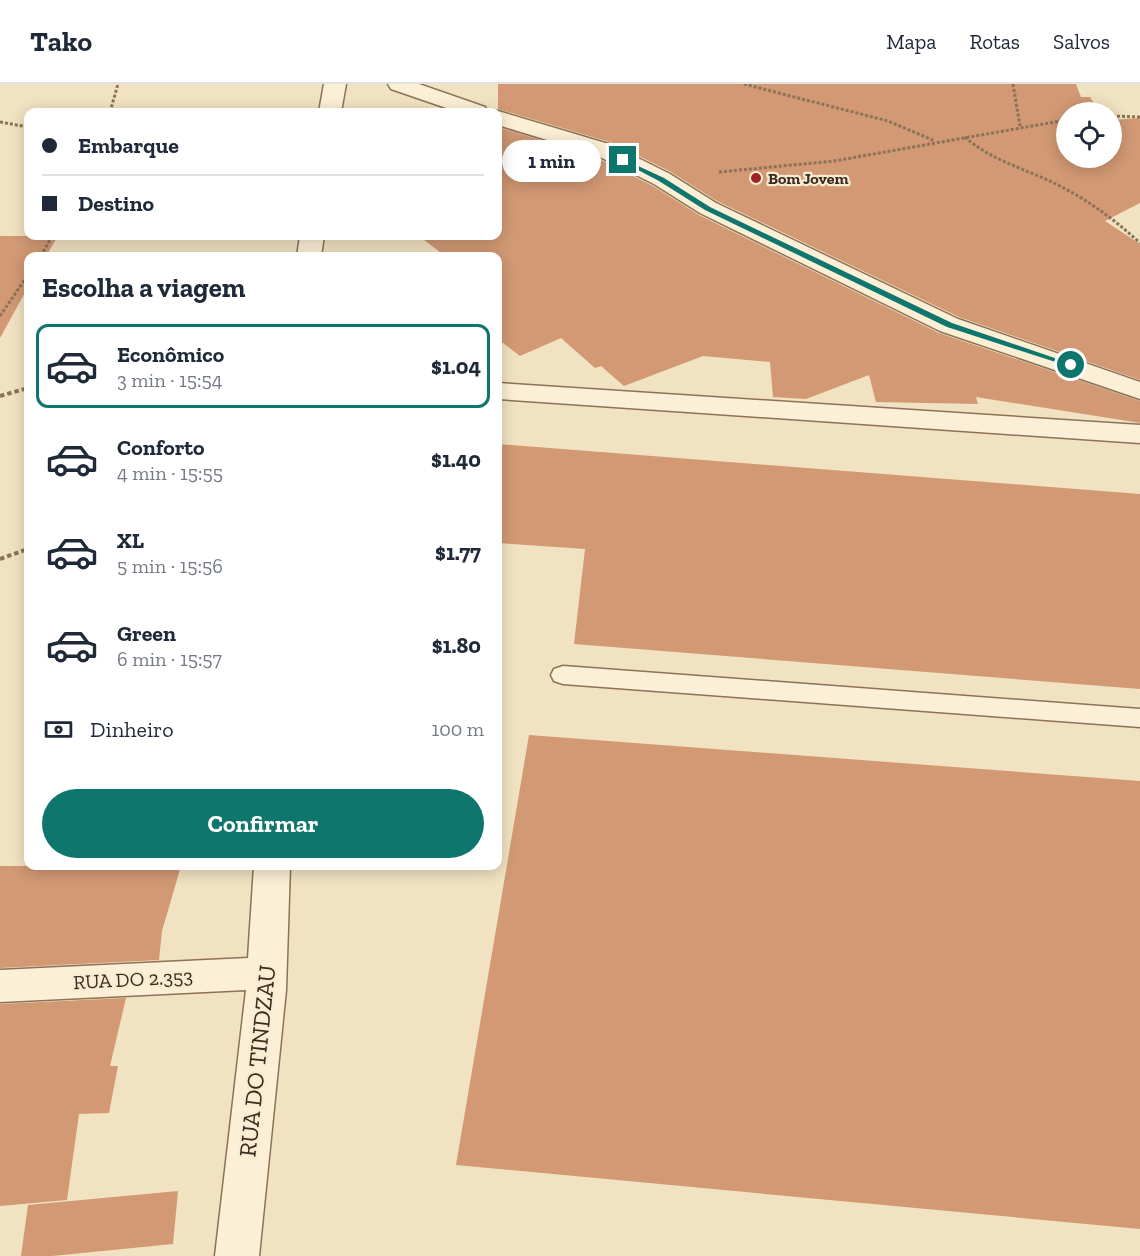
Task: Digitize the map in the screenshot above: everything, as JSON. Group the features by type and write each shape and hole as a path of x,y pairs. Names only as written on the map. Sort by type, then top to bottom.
{"street":[{"path":"331,108 335,84"},
{"path":"399,84 466,108"},
{"path":"502,119 604,150 662,179 708,208 949,325 1071,365 1140,391"},
{"path":"502,391 1140,434"},
{"name":"RUA DO TINDZAU","path":"237,1256 266,990 265,973 272,870"},
{"name":"RUA DO 2.353","path":"0,986 265,973"}],"lane":[{"path":"562,675 1140,718"}],"path":[{"path":"111,108 118,84"},
{"path":"744,84 806,102 878,117 922,134 935,142"},
{"path":"1013,84 1020,126"},
{"path":"1122,116 1140,117"},
{"path":"662,179 834,161 1056,121"},
{"path":"0,122 24,126"},
{"path":"965,137 978,149 1056,184 1104,211 1140,243"},
{"path":"0,316 24,281"},
{"path":"0,396 24,389"},
{"path":"0,559 24,550"}],"building":[{"path":"498,84 1076,84 1081,97 1090,97 1093,102 1056,102 1056,168 1122,168 1122,119 1140,118 1140,203 1105,221 1140,244 1140,380 959,317 717,201 671,172 613,143 502,110 502,108 498,108"},
{"path":"502,128 595,157 653,186 699,215 939,333 1140,401 1140,423 976,397 978,404 876,402 869,375 806,399 773,397 770,362 703,356 624,386 601,366 595,368 561,338 520,356 502,342 502,252 440,252 424,240 502,240"},
{"path":"0,236 24,236 24,240 56,240 48,252 24,252 24,294 0,338"},
{"path":"502,444 1140,494 1140,689 574,644 585,549 502,543"},
{"path":"529,735 1140,781 1140,1229 456,1165"},
{"path":"0,866 24,866 24,870 180,870 162,931 159,960 0,968"},
{"path":"126,998 110,1066 118,1066 109,1113 79,1114 67,1200 0,1206 0,1004"},
{"path":"178,1191 173,1244 52,1256 21,1256 28,1205"}],"place":[{"name":"Bom Jovem","path":"756,178"}],"route":[{"path":"623,160 662,179 708,208 949,325 1071,365"}]}
